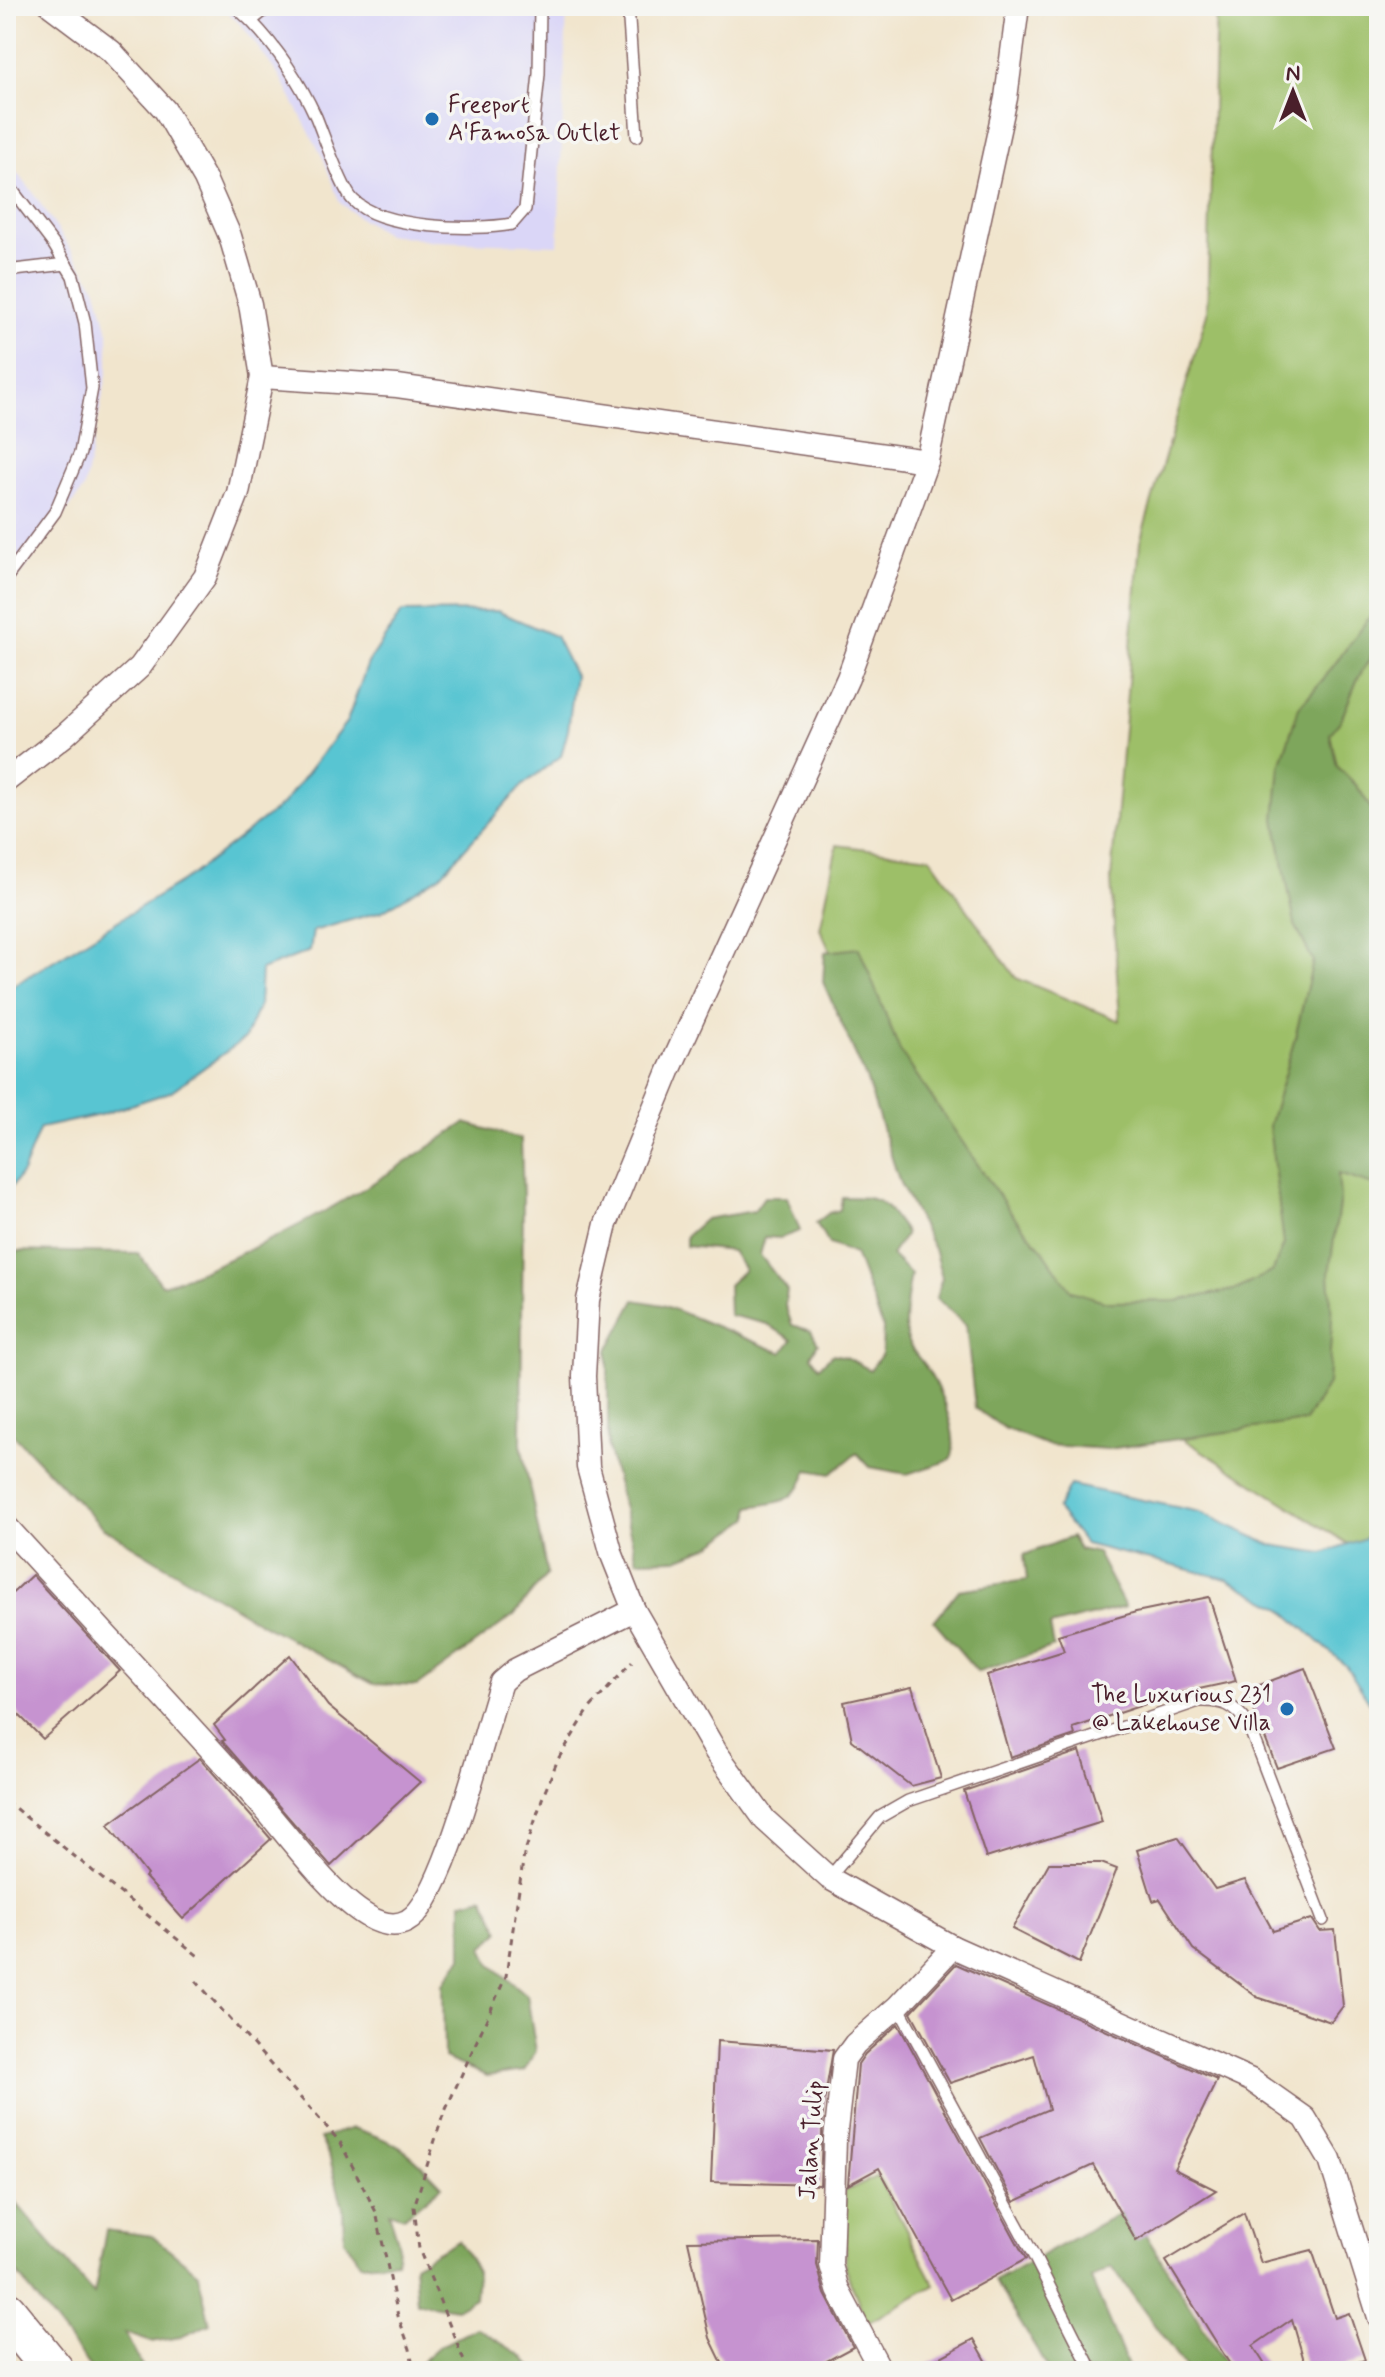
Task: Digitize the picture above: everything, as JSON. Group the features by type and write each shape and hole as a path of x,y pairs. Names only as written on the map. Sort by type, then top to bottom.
{"highway":[{"path":"6,2312 54,2371"}],"street":[{"path":"6,781 64,736 140,667 205,577 238,493 262,377 250,304 230,236 205,179 165,110 111,51 51,6"},
{"path":"1018,6 1006,98 927,461 848,678 669,1071 606,1224 588,1300 584,1376 588,1467 612,1555 634,1610 716,1752 765,1820 829,1878 953,1947 1251,2080 1305,2118 1330,2160 1377,2302"},
{"path":"262,377 397,386 927,461"},
{"path":"6,1526 342,1896 367,1916 387,1925 408,1921 426,1902 443,1866 501,1682 515,1670 634,1610"},
{"name":"Jalan Tulip","path":"881,2371 838,2290 831,2265 835,2139 844,2059 855,2044 898,2006 953,1947"}],"lane":[{"path":"235,6 275,46 314,112 351,199 370,213 394,220 479,228 512,224 525,209 539,74 540,6"},
{"path":"251,21 270,6"},
{"path":"628,6 637,136"},
{"path":"6,182 73,276 85,323 92,388 80,453 55,512 6,578"},
{"path":"6,271 66,264"},
{"path":"829,1878 880,1817 908,1801 1199,1701 1220,1700 1237,1708 1248,1724 1323,1920"},
{"path":"898,2006 1033,2254 1092,2371"}],"path":[{"path":"468,2371 419,2249 414,2207 442,2118 506,1976 524,1855 547,1786 558,1759 590,1708 632,1662"},
{"path":"6,1801 202,1959"},
{"path":"196,1981 340,2142 376,2212 398,2316 414,2371"}],"shaded area":[{"name":"Freeport A'Famosa Outlet","path":"222,6 567,6 558,245 436,241 386,234 358,217 340,203 323,158 282,80 243,27"},
{"path":"6,160 32,191 97,289 108,332 108,369 84,488 6,595"}],"green space":[{"path":"1216,6 1379,6 1379,1553 1347,1543 1059,1360 965,1238 820,929 837,845 930,857 1016,978 1120,1021 1111,879 1140,542 1207,313"},
{"path":"1379,604 1379,644 1358,678 1341,720 1330,734 1337,766 1357,786 1376,816 1379,849 1379,1187 1338,1174 1340,1198 1329,1273 1332,1320 1328,1384 1305,1421 1108,1449 1047,1445 1004,1428 975,1408 966,1325 936,1298 942,1278 934,1249 900,1183 866,1078 823,982 825,952 859,948 900,1051 1011,1213 1042,1249 1071,1291 1108,1302 1176,1301 1238,1289 1273,1271 1284,1244 1269,1126 1295,1038 1313,961 1295,925 1275,819 1280,766 1299,707"},
{"path":"465,1123 521,1139 521,1444 547,1574 514,1615 417,1686 373,1684 260,1623 102,1527 6,1427 6,1251 138,1253 162,1285 253,1248 309,1220"},
{"path":"764,1197 787,1197 800,1231 780,1238 765,1237 760,1255 787,1290 785,1305 792,1325 811,1331 818,1343 811,1356 819,1367 833,1354 846,1357 870,1370 882,1354 883,1328 855,1254 829,1244 816,1223 829,1213 840,1210 842,1197 867,1198 886,1207 906,1233 891,1255 911,1274 906,1335 944,1403 953,1440 951,1460 907,1474 870,1467 857,1453 831,1474 808,1470 793,1495 779,1502 750,1507 750,1518 710,1546 677,1559 637,1560 608,1447 608,1350 635,1300 663,1305 782,1353 792,1340 767,1324 729,1315 728,1285 744,1270 732,1251 686,1246 686,1236 705,1219 754,1211"},
{"path":"1071,1537 1079,1549 1097,1553 1125,1607 1050,1626 1054,1647 978,1672 934,1621 959,1590 1027,1580 1024,1555"},
{"path":"484,1897 500,1931 483,1947 490,1964 527,1995 536,2051 524,2071 487,2076 444,2058 443,1984 462,1957 462,1902"},
{"path":"353,2128 402,2149 442,2186 404,2217 389,2212 398,2241 397,2261 361,2264 344,2240 343,2208 330,2159 320,2138"},
{"path":"878,2176 935,2285 867,2323 845,2268 845,2191"},
{"path":"6,2191 94,2295 106,2230 153,2236 198,2273 210,2324 181,2337 151,2342 125,2333 144,2371 93,2371 6,2259"},
{"path":"1129,2208 1225,2363 1210,2371 1188,2371 1112,2267 1091,2279 1130,2371 1050,2371 995,2281"},
{"path":"458,2240 477,2271 475,2298 456,2309 417,2303 414,2265"},
{"path":"477,2328 522,2356 535,2371 411,2371 438,2347"}],"water":[{"path":"497,611 555,636 575,676 568,730 561,756 523,785 440,876 382,911 313,931 310,951 261,970 259,1006 245,1038 170,1092 100,1115 40,1128 22,1173 6,1194 6,990 189,877 283,804 347,721 368,663 402,612"},
{"path":"1070,1485 1200,1512 1271,1545 1323,1553 1379,1533 1379,1717 1346,1666 1281,1608 1227,1579 1085,1544 1057,1509"}],"building":[{"path":"32,1575 120,1671 43,1739 6,1702 6,1599"},
{"path":"1209,1597 1236,1681 1176,1694 1073,1728 1075,1735 1010,1757 987,1675 1064,1651 1058,1635 1136,1612"},
{"path":"290,1655 328,1706 420,1782 331,1866 222,1741 225,1740 214,1725"},
{"name":"The Luxurious 231 @ Lakehouse Villa","path":"1305,1668 1336,1748 1277,1768 1246,1690"},
{"path":"912,1687 941,1778 911,1786 852,1740 844,1702"},
{"path":"1080,1751 1102,1822 986,1858 964,1791"},
{"path":"200,1758 271,1839 183,1919 145,1877 147,1875 108,1825"},
{"path":"1178,1837 1215,1889 1245,1880 1273,1931 1312,1919 1320,1931 1335,1930 1343,2006 1331,2022 1257,1997 1193,1949 1160,1899 1153,1901 1137,1850"},
{"path":"1049,1863 1101,1863 1117,1869 1079,1963 1012,1929"},
{"path":"956,1964 1217,2080 1174,2169 1216,2190 1136,2241 1093,2165 1014,2202 980,2138 1049,2109 1034,2055 950,2083 911,2012"},
{"path":"898,2024 1026,2259 951,2300 879,2168 848,2185 858,2064"},
{"path":"717,2041 833,2050 823,2108 820,2185 711,2182"},
{"path":"1244,2213 1261,2263 1312,2250 1335,2318 1349,2313 1365,2360 1326,2371 1307,2371 1292,2319 1253,2346 1269,2371 1234,2371 1166,2261"},
{"path":"818,2239 817,2265 825,2294 853,2347 808,2371 726,2371 710,2338 688,2241"},
{"path":"974,2339 992,2371 915,2371"}],"place":[{"name":"Freeport A'Famosa Outlet","path":"432,119"},
{"name":"The Luxurious 231 @ Lakehouse Villa","path":"1287,1709"}]}
